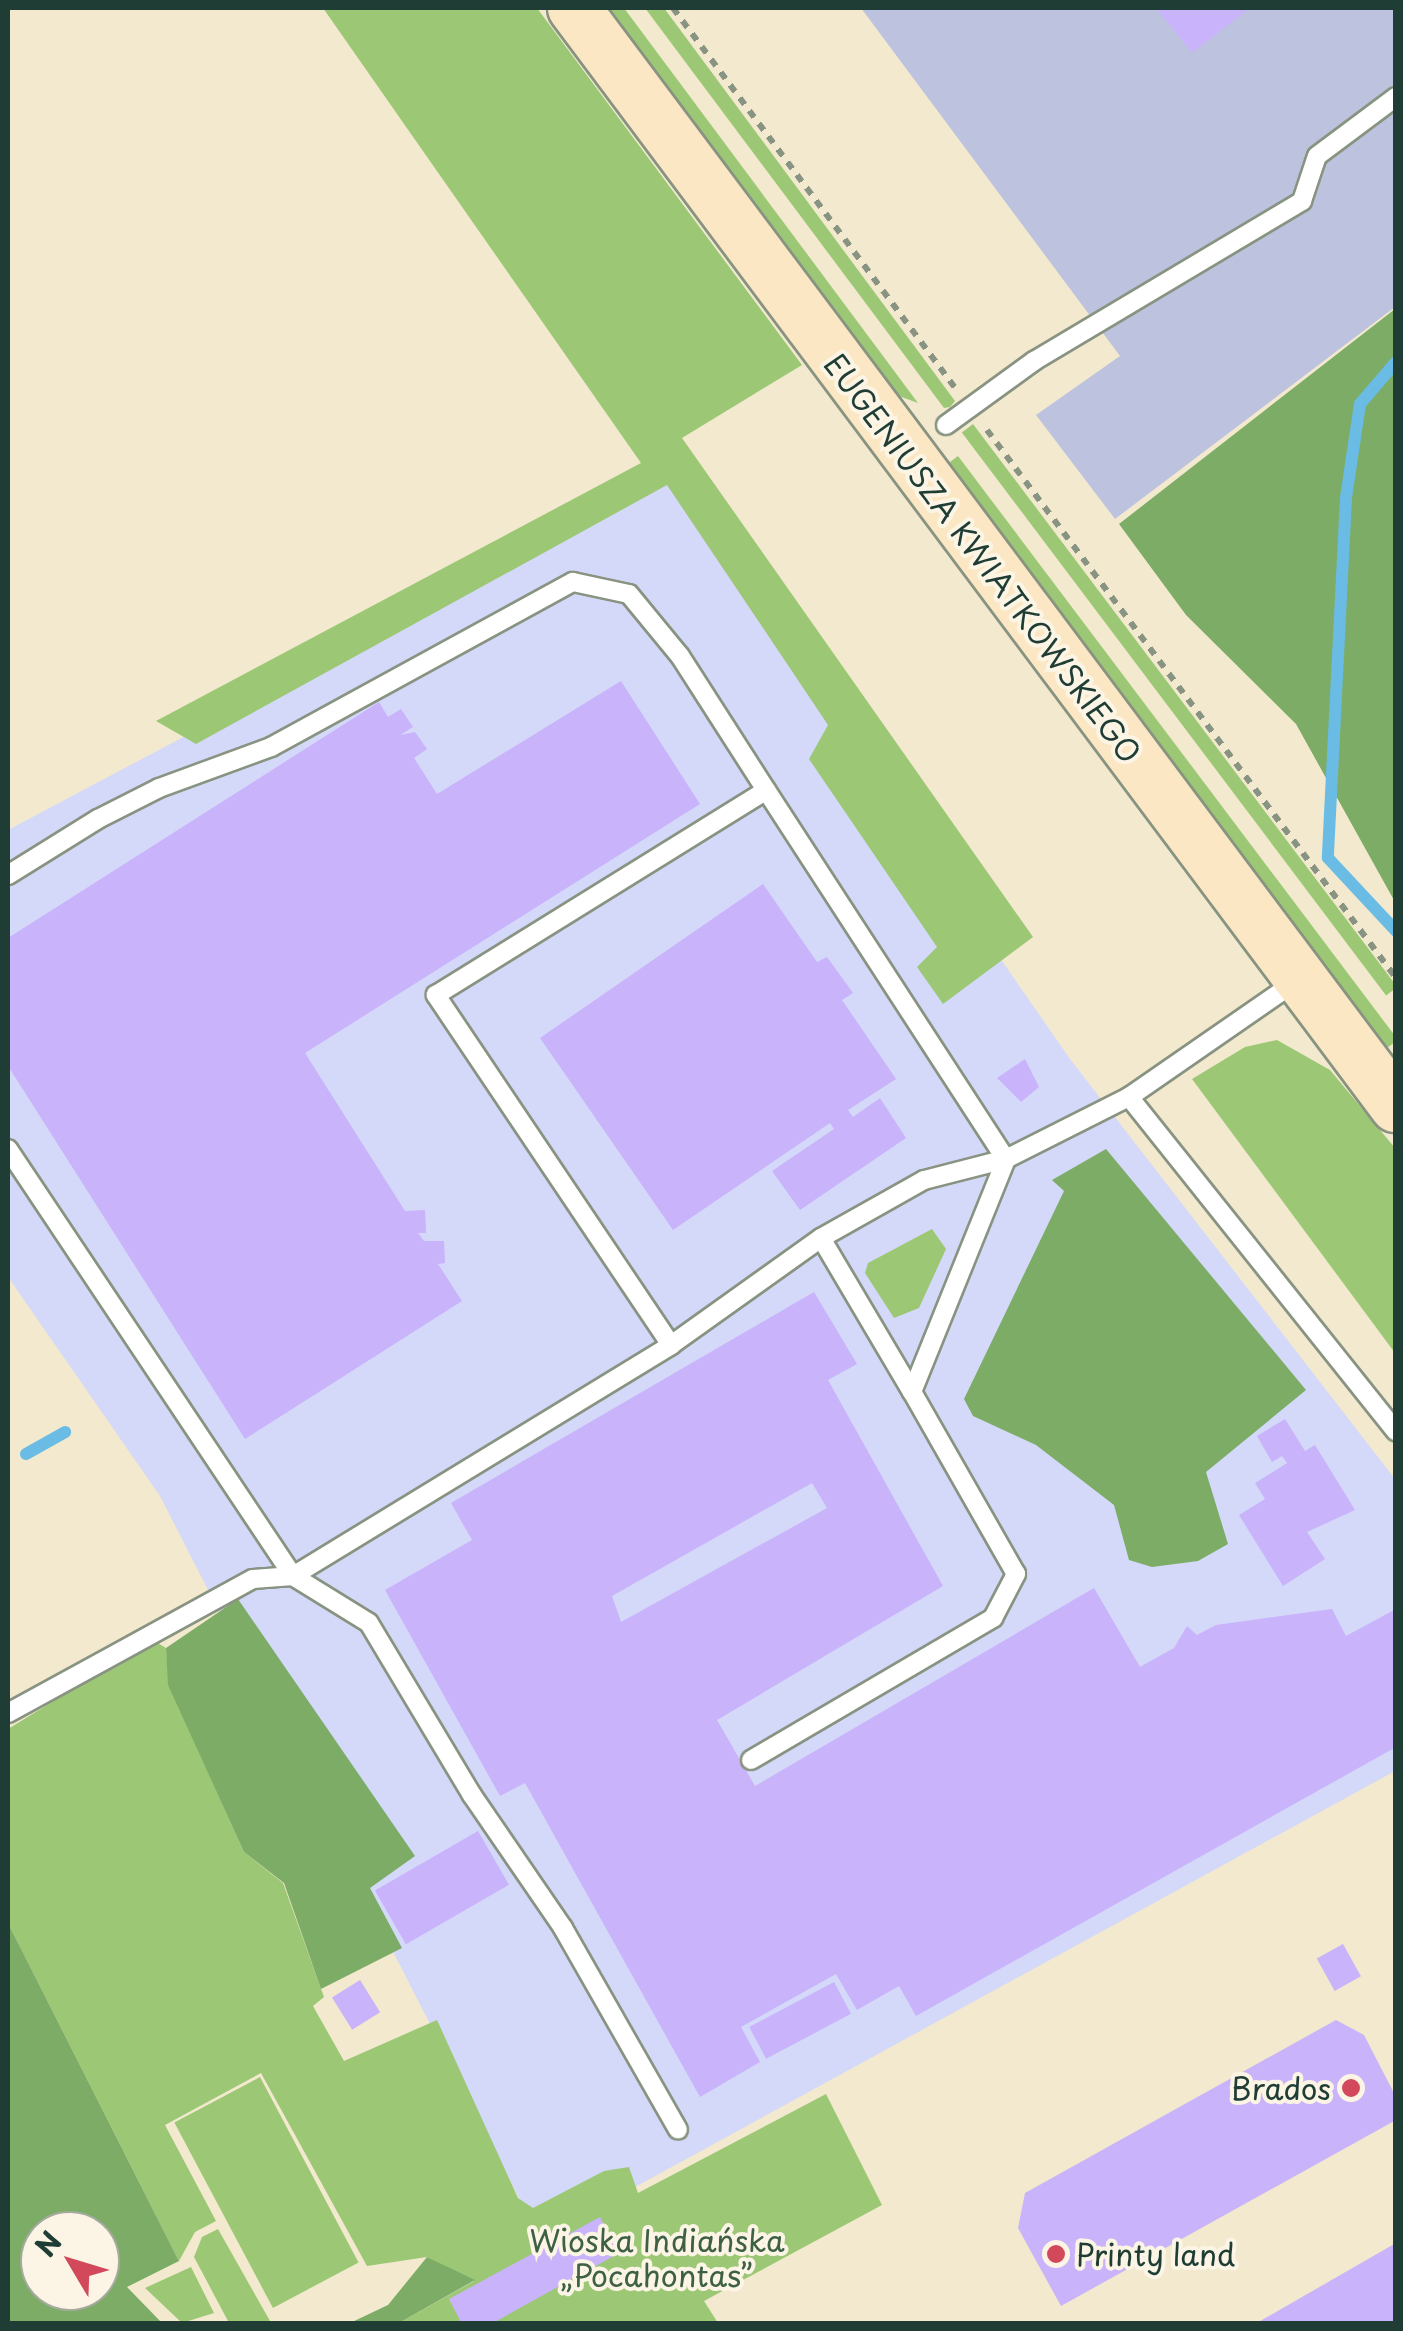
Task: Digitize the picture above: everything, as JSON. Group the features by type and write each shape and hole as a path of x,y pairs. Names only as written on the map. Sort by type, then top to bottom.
{"main road":[{"name":"EUGENIUSZA KWIATKOWSKIEGO","path":"574,8 1396,1106"}],"lane":[{"path":"946,425 1034,361 1302,201 1317,156 1396,97"},
{"path":"8,875 98,819 271,747 573,582 629,594 680,656 1006,1160"},
{"path":"670,1345 436,995 766,790"},
{"path":"8,1713 254,1580 293,1576 670,1345 821,1238 924,1180 1006,1160 1130,1097 1299,978"},
{"path":"1130,1097 1396,1432"},
{"path":"8,1149 293,1576 368,1623 472,1795 562,1928 678,2130"},
{"path":"912,1392 1006,1160"},
{"path":"750,1760 993,1618 1016,1574 821,1238"}],"path":[{"path":"673,8 1396,978"}],"shaded area":[{"path":"861,8 1395,8 1395,307 1115,519 1036,415 1120,356"},
{"path":"668,480 1070,1059 1395,1479 1395,1771 540,2239 160,1496 8,1277 8,830"}],"green space":[{"path":"323,8 537,8 802,365 682,438 1033,937 943,1004 917,967 937,947 809,759 828,725 667,485 196,744 156,721 641,463"},
{"path":"605,8 624,8 918,403 896,395"},
{"path":"645,8 664,8 955,401 950,407 944,408"},
{"path":"1395,309 1395,902 1296,724 1186,615 1119,524"},
{"path":"973,424 1396,985 1386,995 962,432"},
{"path":"958,456 1396,1037 1370,1061 930,477"},
{"path":"1277,1040 1330,1070 1395,1148 1395,1353 1192,1079 1245,1047"},
{"path":"1106,1149 1306,1390 1206,1472 1228,1544 1198,1561 1152,1567 1129,1560 1114,1505 1036,1445 973,1416 964,1399 1064,1191 1052,1180"},
{"path":"932,1229 946,1249 919,1308 894,1318 865,1273 868,1263"},
{"path":"238,1599 415,1856 370,1888 402,1948 321,1989 284,1883 244,1852 168,1685 166,1648"},
{"name":"Wioska Indiańska „Pocahontas”","path":"153,1640 166,1648 169,1685 244,1852 283,1883 324,1997 313,2006 344,2061 437,2020 518,2198 533,2208 604,2171 629,2167 638,2193 826,2094 882,2205 704,2301 718,2323 399,2323 474,2281 427,2257 367,2266 261,2073 165,2125 216,2221 195,2232 179,2261 8,1923 8,1729"},
{"path":"8,1923 179,2261 127,2287 162,2323 8,2323"},
{"path":"260,2077 359,2262 273,2308 174,2123"},
{"path":"218,2229 270,2321 229,2323 194,2257 202,2237"},
{"path":"427,2257 475,2280 399,2323 350,2323 388,2305"},
{"path":"191,2267 214,2313 182,2323 145,2288"}],"building":[{"path":"1156,8 1250,8 1192,53"},
{"path":"621,681 700,804 305,1053 405,1211 425,1210 426,1233 418,1233 424,1241 444,1241 445,1263 438,1264 462,1301 245,1439 8,1066 8,938 379,702 388,717 401,709 413,727 400,735 415,732 427,749 414,758 437,794"},
{"path":"763,884 817,962 827,957 853,993 842,1000 896,1079 848,1110 853,1117 880,1098 906,1138 800,1210 772,1171 834,1129 830,1123 673,1230 540,1038"},
{"path":"1025,1059 1039,1087 1021,1102 997,1078"},
{"path":"814,1292 857,1364 828,1380 943,1586 717,1720 755,1786 1094,1588 1140,1667 1174,1648 1187,1626 1197,1635 1216,1625 1332,1609 1346,1636 1396,1609 1396,1747 916,2016 899,1986 857,2010 836,1974 741,2027 760,2062 700,2097 525,1783 500,1796 385,1590 472,1540 451,1503","holes":["812,1483 827,1508 621,1622 612,1596"]},
{"path":"1285,1419 1305,1451 1315,1445 1355,1510 1307,1532 1325,1559 1283,1586 1239,1515 1265,1499 1255,1483 1287,1463 1282,1456 1272,1462 1257,1436"},
{"path":"478,1831 509,1885 406,1944 375,1890"},
{"path":"1343,1944 1361,1976 1335,1991 1317,1959"},
{"path":"360,1980 380,2012 352,2030 332,1997"},
{"path":"834,1982 851,2014 766,2059 749,2027"},
{"path":"1336,2020 1364,2035 1396,2097 1396,2120 1061,2306 1018,2228 1025,2193"},
{"path":"600,2217 619,2253 491,2324 462,2324 449,2299"},
{"path":"1396,2243 1396,2324 1255,2324"}],"waterway":[{"path":"1396,362 1360,404 1346,498 1328,858 1396,931"},
{"path":"26,1454 65,1432"}],"place":[{"name":"Brados","path":"1351,2088"},
{"name":"Printy land","path":"1056,2254"}]}
